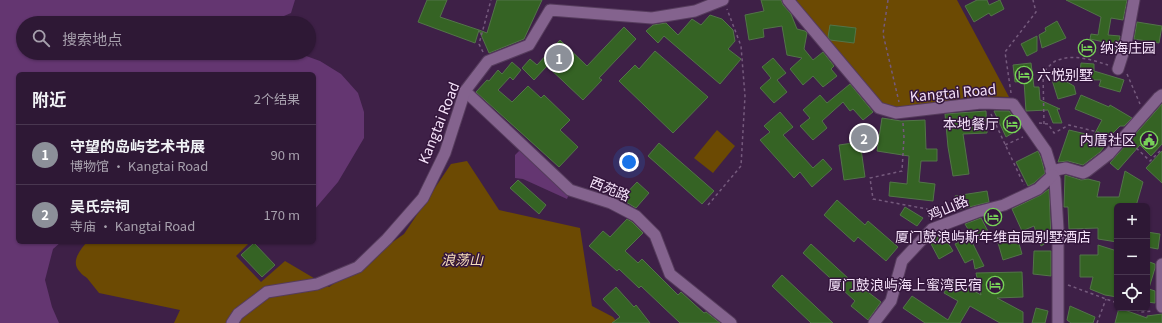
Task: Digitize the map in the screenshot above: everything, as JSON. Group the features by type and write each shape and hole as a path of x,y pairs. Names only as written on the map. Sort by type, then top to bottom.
{"street":[{"name":"Kangtai Road","path":"788,0 796,12 879,108 896,113 986,103 1013,104 1034,128 1046,151 1055,180 1058,229 1058,323"},
{"path":"1118,69 1126,44 1134,0"},
{"path":"488,61 529,45 551,5 652,18 694,11 724,3"},
{"name":"Kangtai Road","path":"232,323 238,314 267,292 317,284 358,267 387,238 423,198 445,153 465,91 488,61"},
{"name":"西苑路","path":"465,91 570,190 611,203 636,216 655,234 670,274 731,323"},
{"path":"1052,173 1066,168 1083,173 1087,171 1109,154 1118,137 1144,114 1162,95"},
{"name":"鸡山路","path":"874,323 891,301 902,261 932,229 1028,194 1038,189 1052,173"},
{"path":"1159,309 1162,264"}],"path":[{"path":"488,61 479,44 491,0"},
{"path":"888,0 883,34 902,112 904,138 902,171 870,178 874,199 927,209 932,229"},
{"path":"1013,104 1006,52 1036,12 1033,0"},
{"path":"708,205 741,166 745,96 741,46 724,3"},
{"path":"1044,124 1044,72 1057,60 1076,57 1090,59 1126,72 1144,114"},
{"path":"986,103 1028,194"},
{"path":"1005,145 1034,128 1048,124 1054,133 1069,125 1098,132 1107,139 1118,137 1150,161 1162,149"},
{"path":"1059,281 1114,303"},
{"path":"1097,323 1106,300"}],"green space":[{"path":"797,0 957,0 1009,97 977,96 893,110 879,104 797,5"},
{"path":"717,130 735,146 713,173 694,158"},
{"name":"浪荡山","path":"467,161 499,210 580,228 592,306 613,317 618,323 174,323 180,310 99,293 77,268 77,256 86,244 248,244 236,256 261,282 285,261 329,287 404,234 451,164"}],"shaded area":[{"path":"0,0 295,0 291,13 284,16 16,16 16,60 316,60 341,74 358,93 364,112 364,138 338,182 316,208 316,72 16,72 16,244 59,244 53,249 45,280 52,307 59,323 0,323"},
{"path":"521,149 569,194 567,199 523,179 515,178 515,155"}],"building":[{"path":"427,0 447,0 440,17 479,30 475,43 418,22"},
{"path":"497,0 542,0 524,39 489,53 479,30 487,33"},
{"path":"761,0 781,0 783,5 791,14 797,29 807,33 804,49 813,60 823,52 834,66 831,69 837,76 823,87 813,76 803,85 790,69 802,58 787,55 782,26 763,29 764,37 749,40 745,15 764,11"},
{"path":"977,0 987,0 989,5 1000,0 1004,9 991,16 989,13 974,22 965,6"},
{"path":"1066,0 1127,0 1123,20 1111,18 1108,35 1120,36 1117,51 1109,50 1109,43 1090,39 1091,34 1098,35 1101,17"},
{"path":"710,15 722,19 733,30 735,41 728,49 741,59 720,84 664,36 658,43 646,31 653,25 666,23 678,35 692,19 701,25"},
{"path":"1057,21 1066,38 1042,48 1039,35 1046,31 1045,28"},
{"path":"1137,22 1162,26 1159,43 1134,39"},
{"path":"830,25 856,28 854,43 830,40 828,37"},
{"path":"624,27 636,39 599,78 602,80 583,100 547,66 534,80 522,68 530,59 537,65 560,40 587,66"},
{"path":"1037,36 1037,51 1027,56 1021,44"},
{"path":"655,51 708,97 673,133 619,81 635,65 639,69"},
{"path":"773,58 786,73 777,80 787,92 774,103 760,88 771,78 762,67"},
{"path":"512,62 521,70 513,80 510,77 498,90 512,102 528,86 541,98 544,95 570,120 560,130 578,147 559,167 476,92 487,80 489,81 498,70 502,74"},
{"path":"1031,63 1034,87 1039,87 1040,100 1060,109 1057,109 1062,123 1053,123 1048,110 1026,111 1024,81 1015,82 1013,65"},
{"path":"1081,63 1094,64 1094,71 1124,80 1120,92 1099,86 1101,80 1062,79 1062,77 1080,72"},
{"path":"1060,78 1074,86 1076,94 1058,99 1052,80"},
{"path":"850,84 873,112 863,120 853,109 850,111 843,102 822,121 827,128 813,140 800,126 810,118 803,110 820,95 827,103"},
{"path":"1081,95 1109,107 1110,105 1132,118 1124,126 1120,126 1112,134 1096,139 1105,146 1100,152 1083,165 1068,161 1058,162 1069,130 1093,137 1102,120 1075,109"},
{"path":"1162,104 1162,144 1151,156 1140,145 1118,170 1110,163"},
{"path":"986,111 987,133 963,134 969,174 953,176 948,147 945,114"},
{"path":"994,111 1009,111 1021,128 1006,137"},
{"path":"780,112 793,127 783,135 813,168 823,159 832,169 812,187 800,172 794,178 760,140 770,132 764,126"},
{"path":"882,118 901,121 925,120 926,149 937,149 937,161 921,161 919,182 935,184 933,201 889,196 890,182 907,184 909,156 877,151"},
{"path":"860,142 865,177 844,180 839,145"},
{"path":"659,143 714,191 702,204 648,156"},
{"path":"1038,151 1045,173 1034,183 1028,186 1016,162"},
{"path":"1162,151 1162,183 1146,168"},
{"path":"1125,171 1143,182 1137,203 1114,203 1114,242 1098,239 1098,228 1069,229 1068,207 1064,207 1065,175 1081,180 1088,179 1100,182 1097,197 1119,197"},
{"path":"518,180 546,205 539,214 510,188"},
{"path":"637,182 649,193 636,208 621,199"},
{"path":"1049,189 1051,240 1041,246 1034,226 1022,231 1012,209 1041,195"},
{"path":"987,191 989,202 957,210 955,196"},
{"path":"837,200 865,225 868,221 898,247 886,261 858,237 854,242 824,215"},
{"path":"905,207 923,218 917,226 900,215"},
{"path":"981,218 989,233 975,241 965,224"},
{"path":"627,219 643,233 625,251 638,263 642,259 678,295 681,292 704,313 706,312 720,323 680,323 641,286 639,288 619,269 617,271 589,246 603,231 610,237"},
{"path":"1015,230 1022,254 1003,260 996,236"},
{"path":"1150,232 1160,234 1158,249 1150,248"},
{"path":"942,233 953,251 939,259 930,242 936,235"},
{"path":"969,237 984,266 975,269 973,259 965,263 955,244"},
{"path":"253,244 255,244 275,265 262,277 241,255"},
{"path":"811,244 862,291 864,289 881,302 868,320 851,306 855,301 803,253"},
{"path":"1098,245 1114,250 1114,296 1105,295 1090,289 1093,277 1080,277 1080,255 1098,255"},
{"path":"1034,251 1051,251 1051,276 1033,274"},
{"path":"1150,262 1155,264 1150,285"},
{"path":"1022,272 1023,297 997,298 1023,312 1023,323 1000,323 970,306 960,323 925,323 903,308 912,296 948,320 958,301 944,293 952,278 981,295 976,273"},
{"path":"782,275 833,323 811,323 772,286"},
{"path":"616,287 634,307 636,305 650,323 612,323 620,317 603,299"},
{"path":"1150,289 1155,291 1155,303 1150,302"},
{"path":"1070,306 1095,317 1093,323 1071,323 1067,320"},
{"path":"1036,308 1048,311 1045,323 1032,323"},
{"path":"1118,311 1127,311 1147,318 1147,316 1162,314 1162,323 1115,323"}],"place":[{"name":"纳海庄园","path":"1087,48"},
{"name":"守望的岛屿艺术书展","path":"559,58"},
{"name":"六悦别墅","path":"1024,75"},
{"name":"本地餐厅","path":"1012,124"},
{"name":"吴氏宗祠","path":"864,138"},
{"name":"内厝社区","path":"1149,140"},
{"name":"厦门鼓浪屿斯年维亩园别墅酒店","path":"993,217"},
{"name":"厦门鼓浪屿海上蜜湾民宿","path":"995,285"}]}
